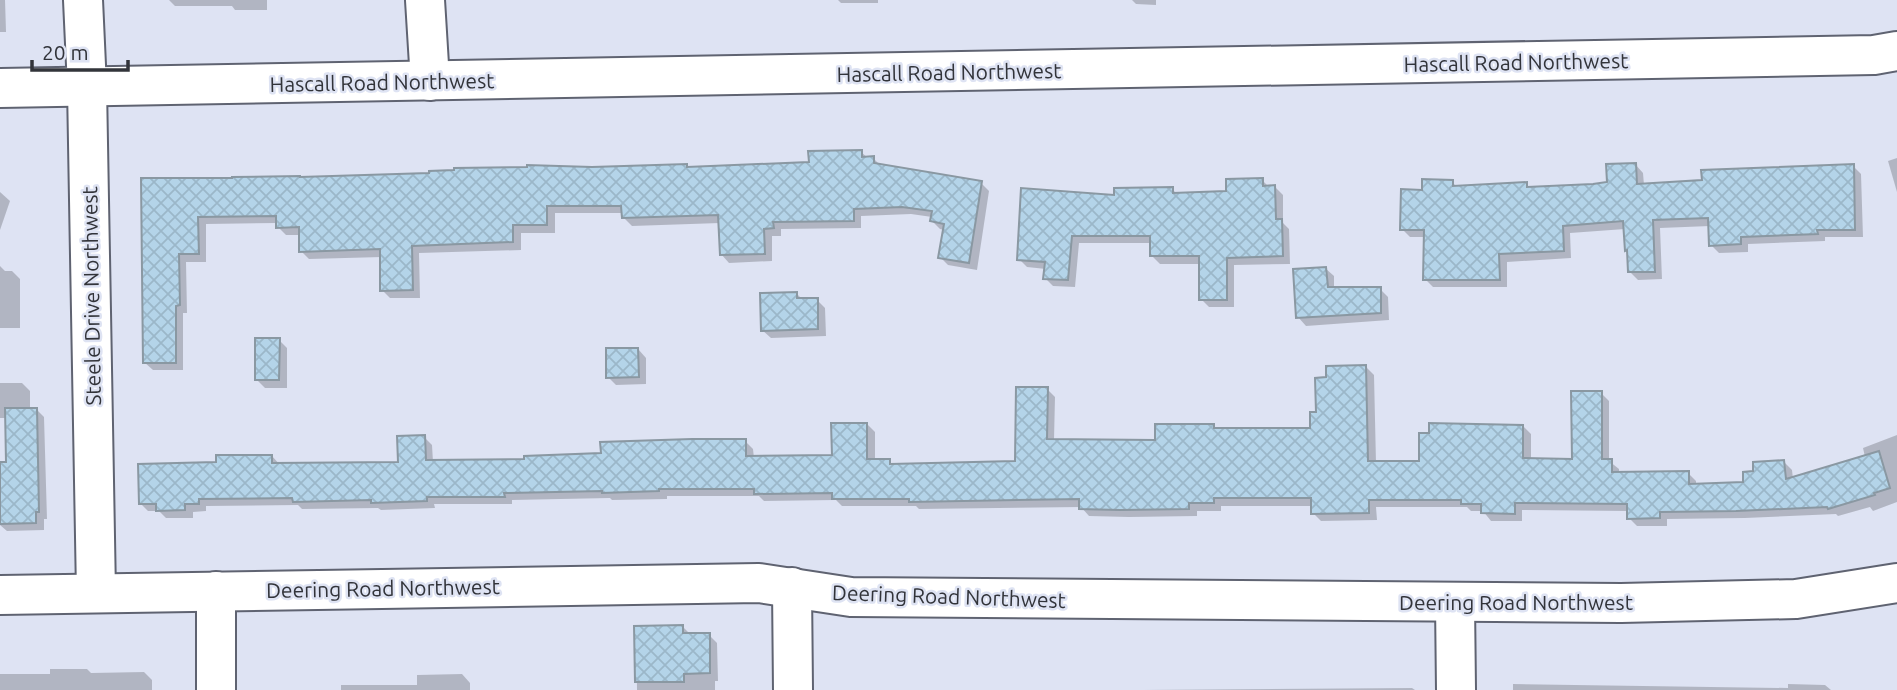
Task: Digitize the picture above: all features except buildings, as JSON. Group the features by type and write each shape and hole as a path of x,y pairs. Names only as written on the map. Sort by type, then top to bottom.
{"street":[{"name":"Steele Drive Northwest","path":"83,0 96,593"},
{"path":"425,0 430,81"},
{"name":"Hascall Road Northwest","path":"0,88 1874,55 1897,51"},
{"name":"Deering Road Northwest","path":"0,594 759,583 851,597 1621,603 1796,599 1897,583"},
{"path":"792,587 793,690"},
{"path":"216,591 216,690"},
{"path":"1455,602 1456,690"}]}
